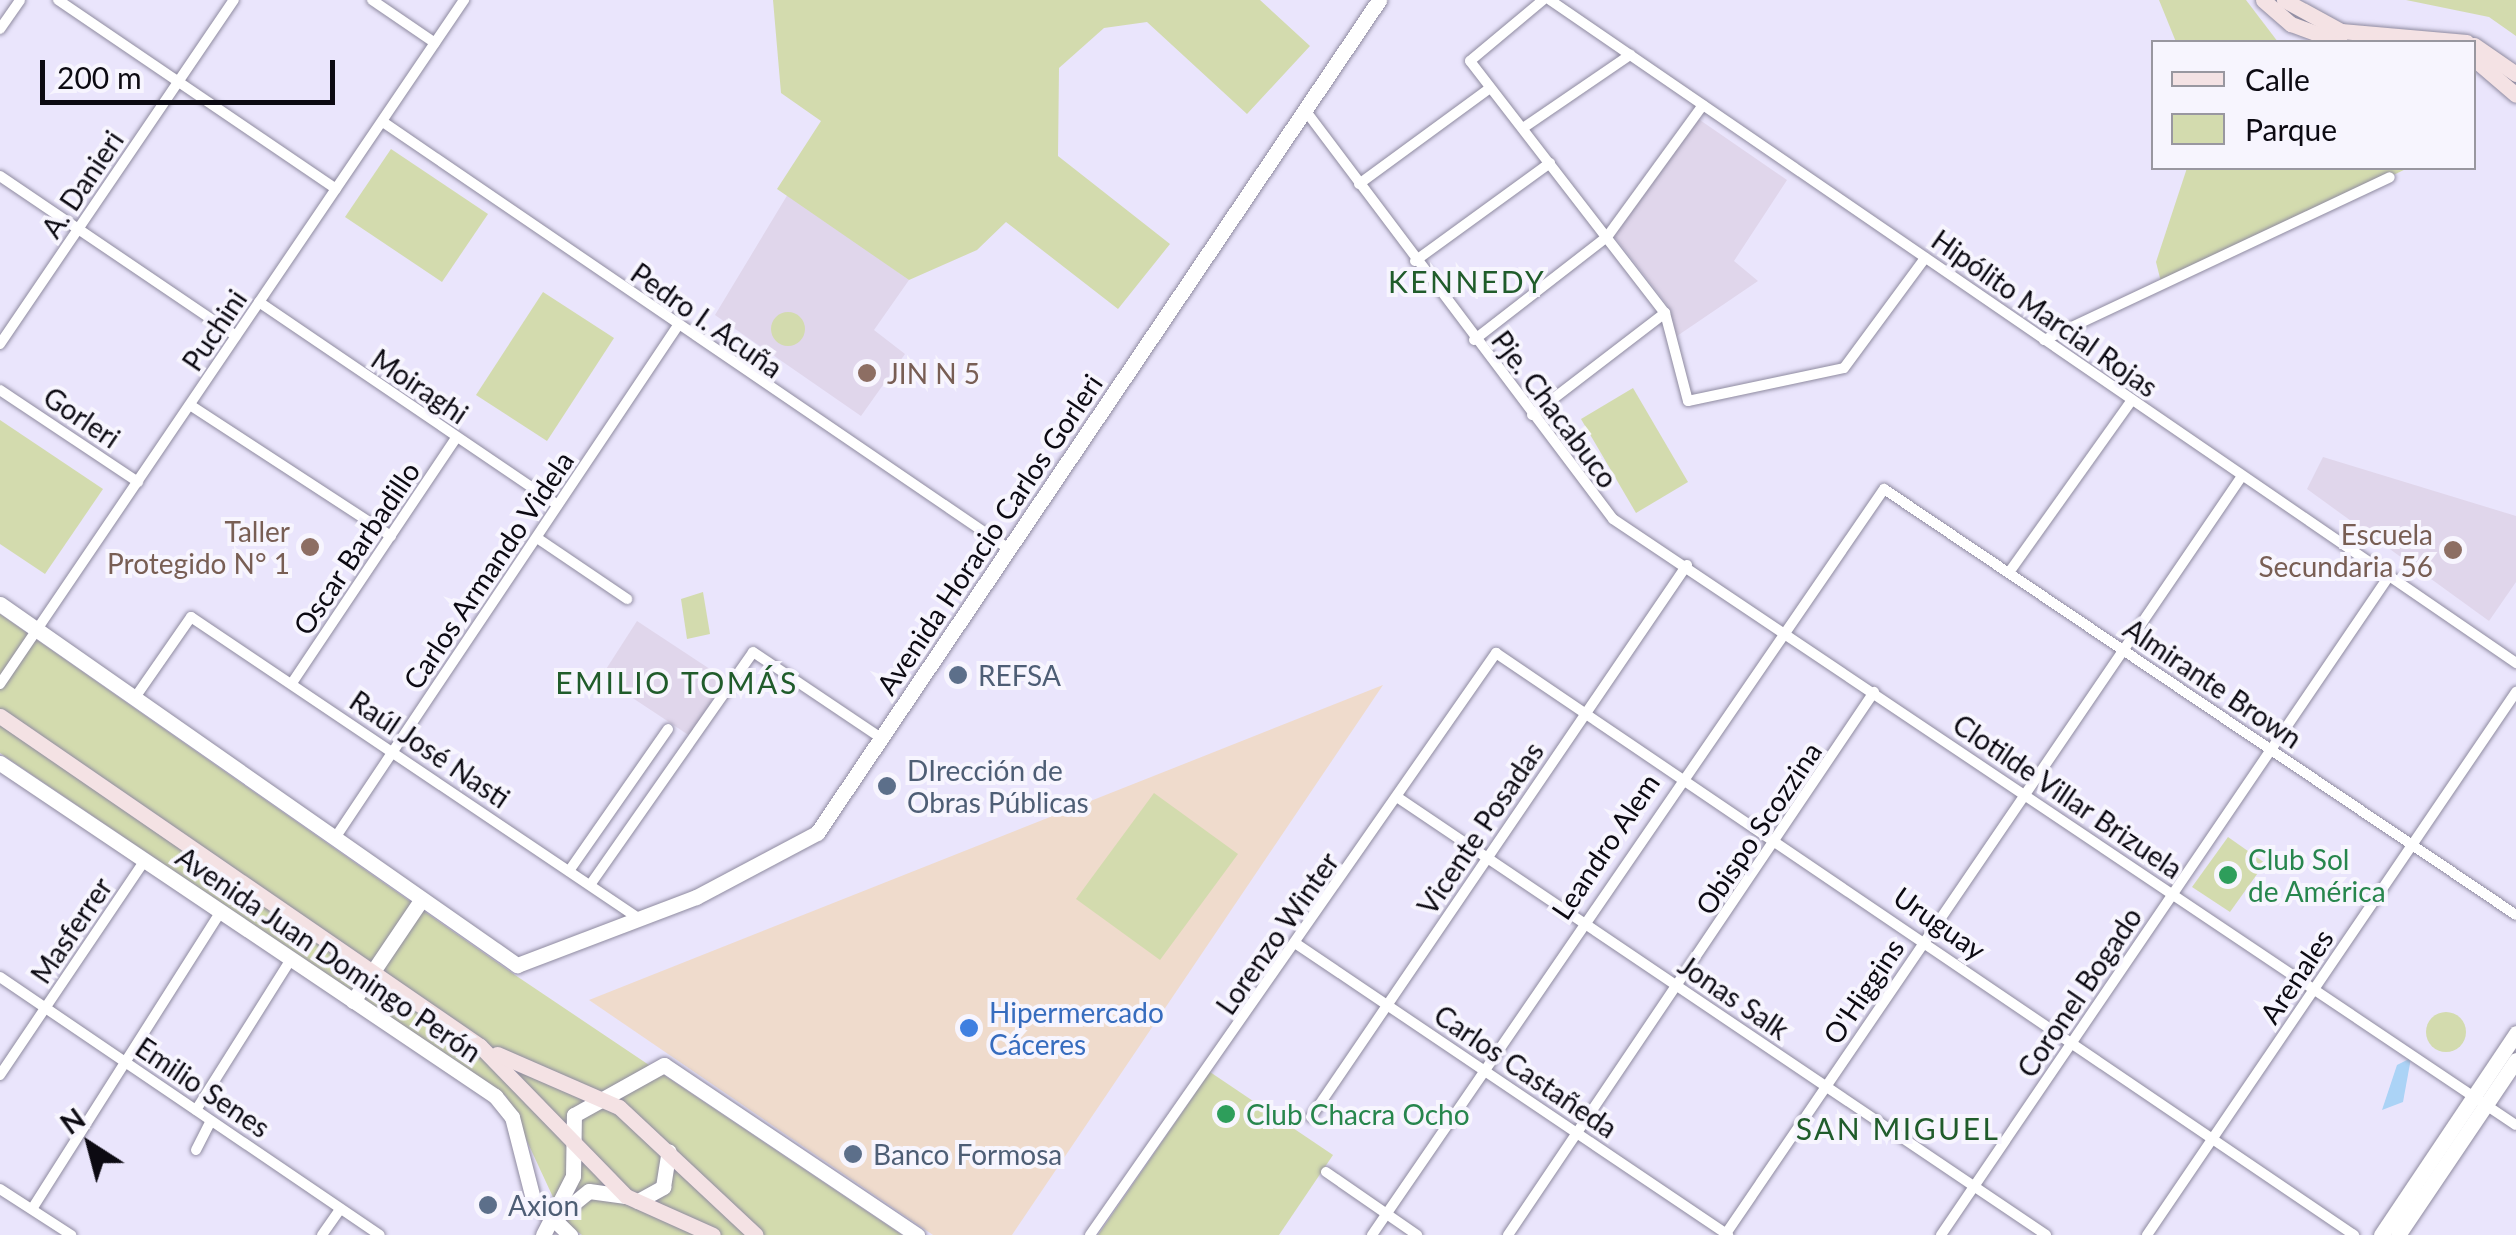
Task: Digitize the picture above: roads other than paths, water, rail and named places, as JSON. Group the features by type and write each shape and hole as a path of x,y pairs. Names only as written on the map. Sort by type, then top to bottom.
{"main road":[{"name":"Avenida Horacio Carlos Gorleri","path":"421,900 504,959 530,965 642,920 799,848 881,738 1379,0"},
{"path":"2263,0 2291,24 2335,40"},
{"path":"2284,0 2341,31 2430,40"},
{"path":"2476,48 2516,74"},
{"path":"2476,62 2516,95"},
{"path":"0,604 421,900 353,1001"},
{"name":"Avenida Juan Domingo Perón","path":"0,716 480,1046 632,1199 712,1235"},
{"name":"Avenida Juan Domingo Perón","path":"1,764 504,1104 530,1190 548,1228 570,1235"},
{"path":"2398,1235 2516,1033"},
{"name":"Avenida Juan Domingo Perón","path":"480,1046 609,1100 669,1151 756,1235"},
{"path":"2381,1235 2479,1102 2516,1060"},
{"path":"548,1228 573,1176 570,1138 581,1108 609,1100 664,1065 918,1235"},
{"path":"548,1228 589,1191 632,1199 663,1187 669,1151"}],"street":[{"path":"0,29 20,0"},
{"path":"58,0 336,189"},
{"name":"A. Danieri","path":"0,344 234,0"},
{"path":"372,0 435,42"},
{"name":"Puchini","path":"0,684 464,0"},
{"path":"1546,0 1468,57 1665,313 1678,383 1696,404 1844,368 1925,258"},
{"name":"Hipólito Marcial Rojas","path":"1546,0 2516,663"},
{"path":"1522,128 1630,55"},
{"path":"1359,184 1490,88"},
{"path":"1474,340 1607,237 1703,105"},
{"name":"Pje. Chacabuco","path":"1305,110 1612,519 1686,565"},
{"name":"Pedro I. Acuña","path":"383,122 678,327 1009,549"},
{"path":"1415,261 1550,163"},
{"path":"0,176 236,336"},
{"path":"2044,340 2390,178"},
{"name":"Moiraghi","path":"259,302 558,505"},
{"path":"1532,414 1665,313"},
{"name":"Carlos Armando Videla","path":"335,838 678,327"},
{"name":"Gorleri","path":"0,390 138,482"},
{"path":"2010,571 2132,400"},
{"path":"190,405 391,536"},
{"name":"Oscar Barbadillo","path":"292,683 456,438"},
{"name":"O'Higgins","path":"1726,1235 2242,476"},
{"name":"Almirante Brown","path":"1884,489 2516,914"},
{"name":"Leandro Alem","path":"1372,1235 1781,629 1884,489"},
{"path":"536,538 627,599"},
{"name":"Clotilde Villar Brizuela","path":"1686,565 2516,1126"},
{"name":"Vicente Posadas","path":"1311,1118 1686,565"},
{"name":"Coronel Bogado","path":"1942,1235 2388,576"},
{"name":"Raúl José Nasti","path":"134,700 191,617 642,920"},
{"path":"590,885 753,652 881,738"},
{"name":"Uruguay","path":"1496,653 1779,839 2354,1235"},
{"name":"Lorenzo Winter","path":"1090,1235 1298,945 1496,653"},
{"name":"Obispo Scozzina","path":"1508,1235 1779,839 1874,692"},
{"name":"Arenales","path":"2147,1235 2516,692"},
{"path":"568,870 668,729"},
{"name":"Jonas Salk","path":"1397,796 2046,1235"},
{"name":"Masferrer","path":"0,1075 145,860"},
{"path":"32,1209 221,911"},
{"name":"Carlos Castañeda","path":"1298,945 1726,1235"},
{"path":"196,1110 292,959"},
{"name":"Emilio Senes","path":"0,976 380,1235"},
{"path":"196,1150 210,1122"},
{"path":"1326,1172 1417,1235"},
{"path":"0,1189 71,1235"},
{"path":"322,1235 340,1209"}],"water":[{"path":"2411,1058 2403,1102 2382,1110 2397,1065"}],"place":[{"name":"JIN N 5","path":"867,373"},
{"name":"Taller Protegido N° 1","path":"310,547"},
{"name":"Escuela Secundaria 56","path":"2453,550"},
{"name":"REFSA","path":"958,675"},
{"name":"DIrección de Obras Públicas","path":"887,786"},
{"name":"Club Sol de América","path":"2228,875"},
{"name":"Hipermercado Cáceres","path":"969,1028"},
{"name":"Club Chacra Ocho","path":"1226,1114"},
{"name":"Banco Formosa","path":"853,1154"},
{"name":"Axion","path":"488,1205"}],"district":[{"name":"KENNEDY","path":"1467,281"},
{"name":"EMILIO TOMÁS","path":"677,682"},
{"name":"SAN MIGUEL","path":"1898,1128"}]}
